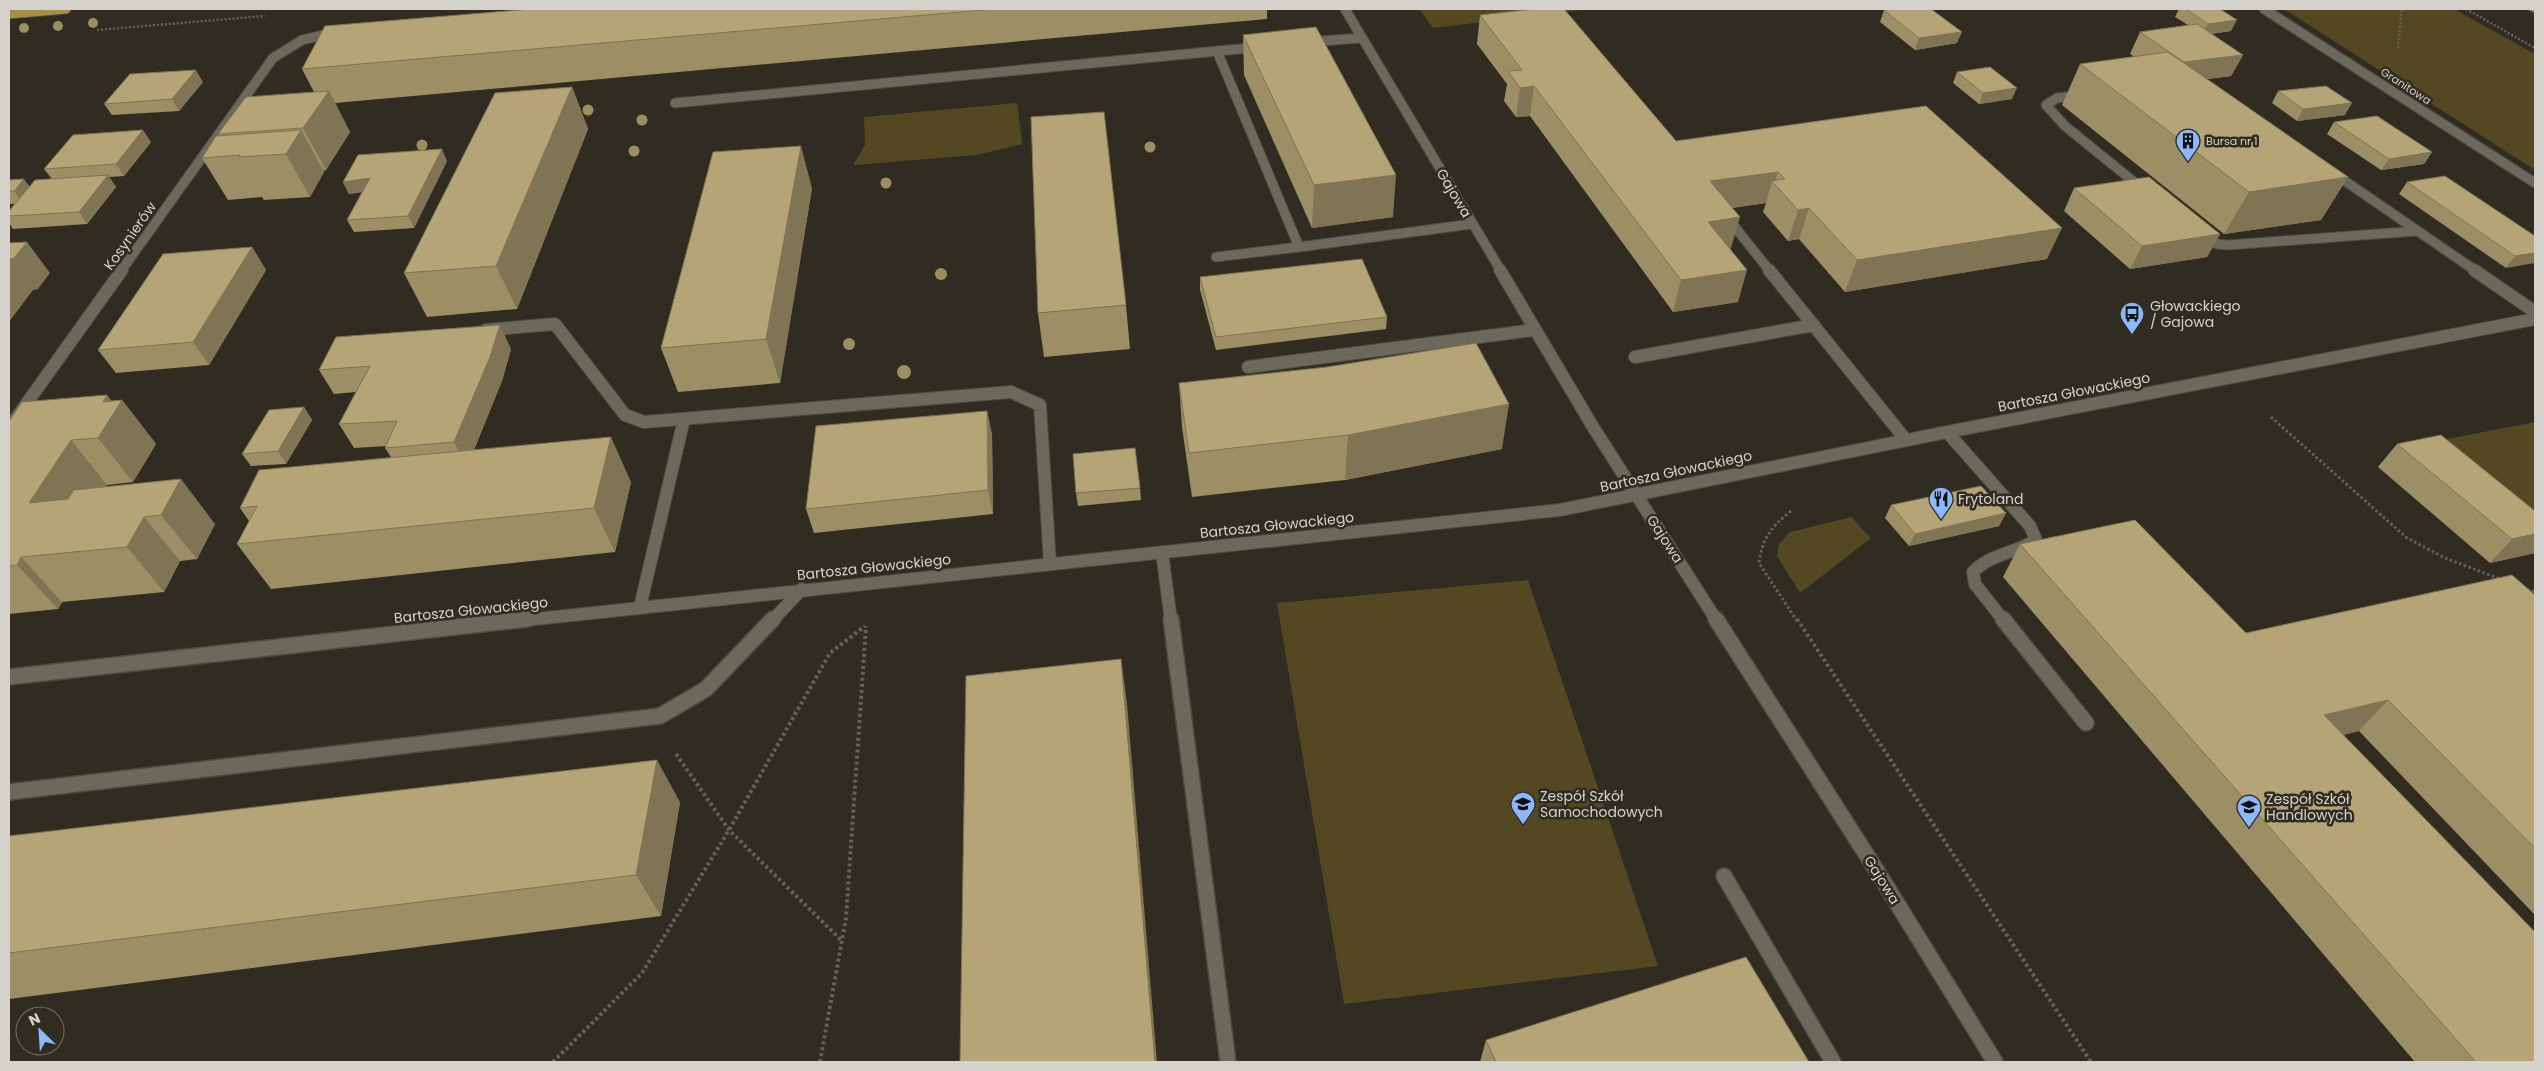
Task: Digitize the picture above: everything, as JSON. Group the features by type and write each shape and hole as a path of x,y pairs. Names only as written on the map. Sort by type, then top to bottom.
{"main road":[{"path":"9,14 66,9"}],"street":[{"name":"Gajowa","path":"1345,9 1534,330 1636,495 1996,1062"},
{"name":"Granitowa","path":"2264,9 2535,183"},
{"name":"Kosynierów","path":"9,428 273,58 282,50 308,37 342,32"},
{"path":"1296,43 1362,38"},
{"path":"675,103 1266,46"},
{"path":"1217,51 1298,247"},
{"path":"2096,93 2056,98 2048,101 2046,105 2065,126 2154,198"},
{"path":"2320,164 2535,312"},
{"path":"1726,216 1906,440"},
{"path":"1216,257 1472,224"},
{"path":"2194,230 2209,240 2228,245 2417,231"},
{"name":"Bartosza Głowackiego","path":"9,677 640,606 1560,510 1906,440 2535,319"},
{"path":"477,330 555,324 624,415 644,422 1011,392 1040,405 1050,564"},
{"path":"1635,357 1814,325"},
{"path":"1248,367 1534,330"},
{"path":"640,606 684,419"},
{"path":"1947,432 2030,526 2036,540 2025,549 1979,564 1973,572 1975,584 2086,723"},
{"path":"1162,552 1228,1062"},
{"path":"9,792 660,716 706,689 802,589"},
{"path":"1724,876 1833,1062"}],"path":[{"path":"2466,9 2535,48"},
{"path":"90,30 266,16"},
{"path":"2270,417 2407,538 2445,558 2508,582"},
{"path":"1791,512 1772,526 1762,542 1759,563 2091,1062"},
{"path":"2526,589 2535,592"},
{"path":"553,1062 642,974 729,830 830,653 866,625 846,918 820,1062"},
{"path":"660,716 673,750 729,830 842,941"}],"shaded area":[{"path":"1419,9 1589,9 1433,28"},
{"path":"2284,9 2454,9 2535,54 2535,170"},
{"path":"1017,103 1022,144 977,155 853,165 865,145 864,117"},
{"path":"2535,422 2535,523 2437,441"},
{"path":"1851,517 1871,538 1800,593 1777,556 1779,544 1790,532"},
{"path":"1528,580 1658,966 1344,1004 1277,603"}],"building":[{"path":"532,9 995,9 302,69 325,26"},
{"path":"1535,9 1564,9 1676,141 1926,106 2062,228 1857,260 1809,208 1798,210 1772,181 1785,179 1778,172 1710,181 1740,217 1708,222 1747,270 1681,280 1534,86 1520,88 1508,71 1522,70 1480,15"},
{"path":"1931,9 1962,32 1919,38 1884,10"},
{"path":"2186,9 2220,9 2237,20 2208,24"},
{"path":"2197,24 2243,55 2184,62 2140,32"},
{"path":"1316,27 1396,175 1314,185 1243,35"},
{"path":"2168,52 2348,177 2249,192 2080,64"},
{"path":"1990,67 2017,88 1983,93 1957,72"},
{"path":"196,70 172,99 104,104 130,74"},
{"path":"2326,86 2352,103 2303,109 2278,91"},
{"path":"572,87 496,266 404,273 495,93"},
{"path":"329,91 303,128 218,134 246,97"},
{"path":"1104,112 1126,305 1038,313 1031,117"},
{"path":"2377,116 2432,152 2389,159 2334,122"},
{"path":"143,130 116,164 44,169 73,135"},
{"path":"301,130 286,154 202,158 216,136"},
{"path":"801,146 766,339 661,348 713,152"},
{"path":"442,149 408,216 347,220 370,178 343,182 358,155"},
{"path":"108,175 79,212 9,216 9,211 35,180"},
{"path":"2445,176 2535,236 2535,253 2515,256 2407,182"},
{"path":"2149,177 2220,234 2142,246 2074,188"},
{"path":"24,179 14,191 9,191 9,180"},
{"path":"27,242 14,258 9,259 9,243"},
{"path":"252,247 193,342 98,350 163,254"},
{"path":"1362,259 1387,317 1216,337 1200,277"},
{"path":"500,325 490,357 454,442 385,448 397,421 339,424 370,366 319,370 336,337"},
{"path":"1476,343 1509,404 1348,435 1189,453 1179,383 1327,367"},
{"path":"107,395 103,402 122,400 98,438 71,440 29,503 68,499 74,490 181,479 161,515 144,517 127,547 21,557 17,565 9,566 9,421 22,402"},
{"path":"304,407 278,451 242,454 269,410"},
{"path":"987,411 988,490 806,509 816,426"},
{"path":"2441,435 2535,511 2535,534 2512,539 2397,444"},
{"path":"611,437 594,508 237,544 257,506 240,508 259,470"},
{"path":"1135,448 1140,488 1076,493 1073,454"},
{"path":"1981,486 2006,513 1915,534 1891,505"},
{"path":"2135,520 2246,633 2512,575 2535,595 2535,848 2388,700 2324,715 2535,932 2535,1062 2476,1062 2020,544"},
{"path":"1121,659 1155,1062 960,1062 966,676"},
{"path":"657,760 636,875 9,953 9,836"},
{"path":"1746,957 1809,1062 1496,1062 1486,1040"}],"place":[{"name":"Bursa nr 1","path":"2188,162"},
{"name":"Głowackiego / Gajowa","path":"2132,335"},
{"name":"Frytoland","path":"1941,520"},
{"name":"Zespół Szkół Samochodowych","path":"1523,825"},
{"name":"Zespół Szkół Handlowych","path":"2249,828"}]}
